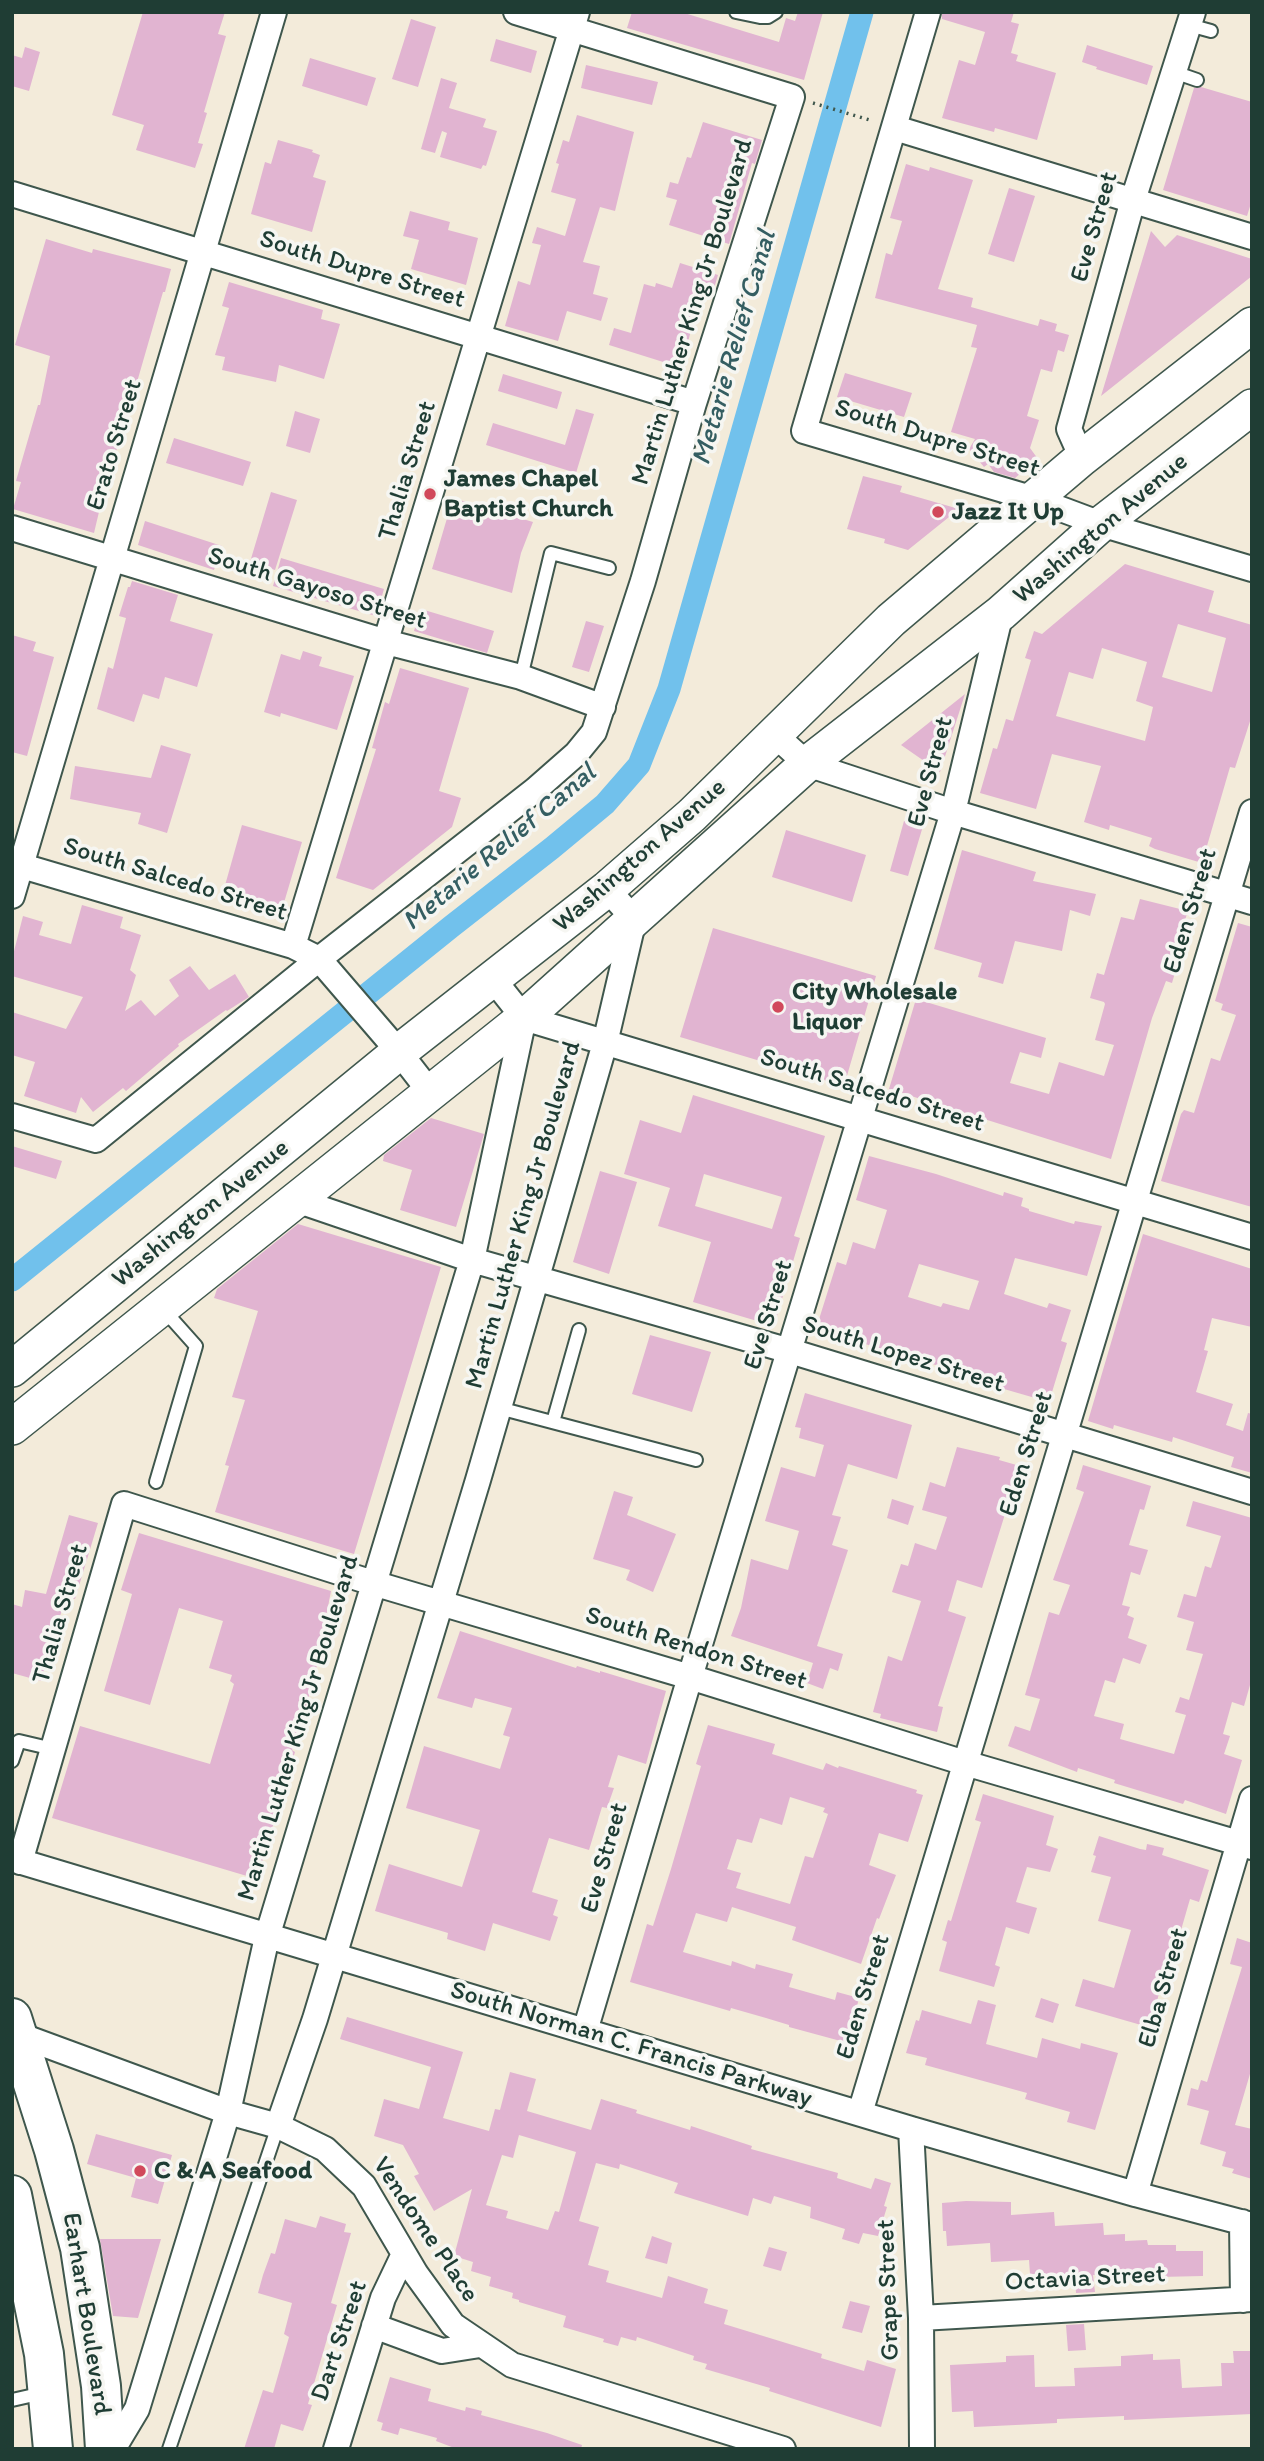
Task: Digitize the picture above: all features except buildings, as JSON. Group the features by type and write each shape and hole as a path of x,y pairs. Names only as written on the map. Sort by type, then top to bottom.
{"main road":[{"name":"Earhart Boulevard","path":"15,2029 80,2248 101,2386 105,2449"},
{"name":"Earhart Boulevard","path":"12,2195 44,2354 30,2396 53,2449"},
{"path":"25,2254 80,2248"}],"street":[{"name":"Erato Street","path":"12,896 17,864 112,558 274,12"},
{"path":"516,12 574,21 792,97"},
{"path":"928,12 895,128 1252,237"},
{"name":"Thalia Street","path":"293,946 574,21"},
{"name":"Eve Street","path":"1082,458 1069,429 1133,200 1186,76 1198,23"},
{"name":"Martin Luther King Jr Boulevard","path":"603,707 643,581 694,403 792,97"},
{"name":"South Dupre Street","path":"895,128 804,431 1034,499 1101,524 1252,569"},
{"name":"South Dupre Street","path":"12,194 694,403"},
{"name":"Washington Avenue","path":"12,1369 399,1052 607,889 692,815 891,620 1082,458 1252,325"},
{"name":"Washington Avenue","path":"12,1427 524,1018 807,764 1001,613 1101,524 1252,407"},
{"name":"South Gayoso Street","path":"12,528 386,642 521,677 603,707"},
{"name":"Eve Street","path":"585,2031 953,812 1001,613"},
{"path":"12,1116 96,1140 319,959 535,790 576,754 594,732 603,707"},
{"path":"775,736 807,764 953,812 1252,902"},
{"name":"Eden Street","path":"860,2113 1252,811"},
{"name":"South Salcedo Street","path":"17,864 293,946 319,959"},
{"path":"607,889 634,919"},
{"name":"Martin Luther King Jr Boulevard","path":"278,2126 315,2019 499,1408 605,1043 634,919"},
{"path":"319,959 430,1092"},
{"path":"492,979 524,1018"},
{"name":"Martin Luther King Jr Boulevard","path":"113,2449 137,2409 228,2112 267,1937 472,1260 524,1018"},
{"name":"South Salcedo Street","path":"524,1018 1252,1237"},
{"name":"South Lopez Street","path":"296,1200 472,1260 790,1351 1252,1492"},
{"name":"Thalia Street","path":"16,1860 53,1749 124,1504"},
{"name":"South Rendon Street","path":"124,1504 373,1583 1245,1845"},
{"name":"Elba Street","path":"1135,2194 1245,1845 1252,1799"},
{"name":"South Norman C. Francis Parkway","path":"16,1860 911,2129 1135,2194 1247,2223"},
{"name":"Vendome Place","path":"15,2029 228,2112 278,2126 325,2149 364,2186 404,2254 453,2325 480,2346 512,2365 783,2449"},
{"name":"Grape Street","path":"911,2129 921,2318 922,2449"},
{"path":"1247,2223 1247,2299"},
{"name":"Dart Street","path":"336,2449 383,2298 404,2254"},
{"name":"Octavia Street","path":"921,2318 1247,2299"},
{"path":"374,2326 442,2351 480,2346"}],"lane":[{"path":"736,12 760,17 776,12"},
{"path":"521,677 551,553 609,568"},
{"path":"156,1482 196,1346 162,1307"},
{"path":"553,1422 579,1330"},
{"path":"499,1408 696,1460"},
{"path":"12,1761 19,1741 53,1749"},
{"path":"169,2449 278,2126"}],"path":[{"path":"792,97 895,128"}],"waterway":[{"name":"Metarie Relief Canal","path":"12,1280 552,848 605,804 639,765 669,689 862,12"}],"place":[{"name":"James Chapel Baptist Church","path":"430,494"},
{"name":"Jazz It Up","path":"938,512"},
{"name":"City Wholesale Liquor","path":"778,1007"},
{"name":"C & A Seafood","path":"140,2171"}]}
